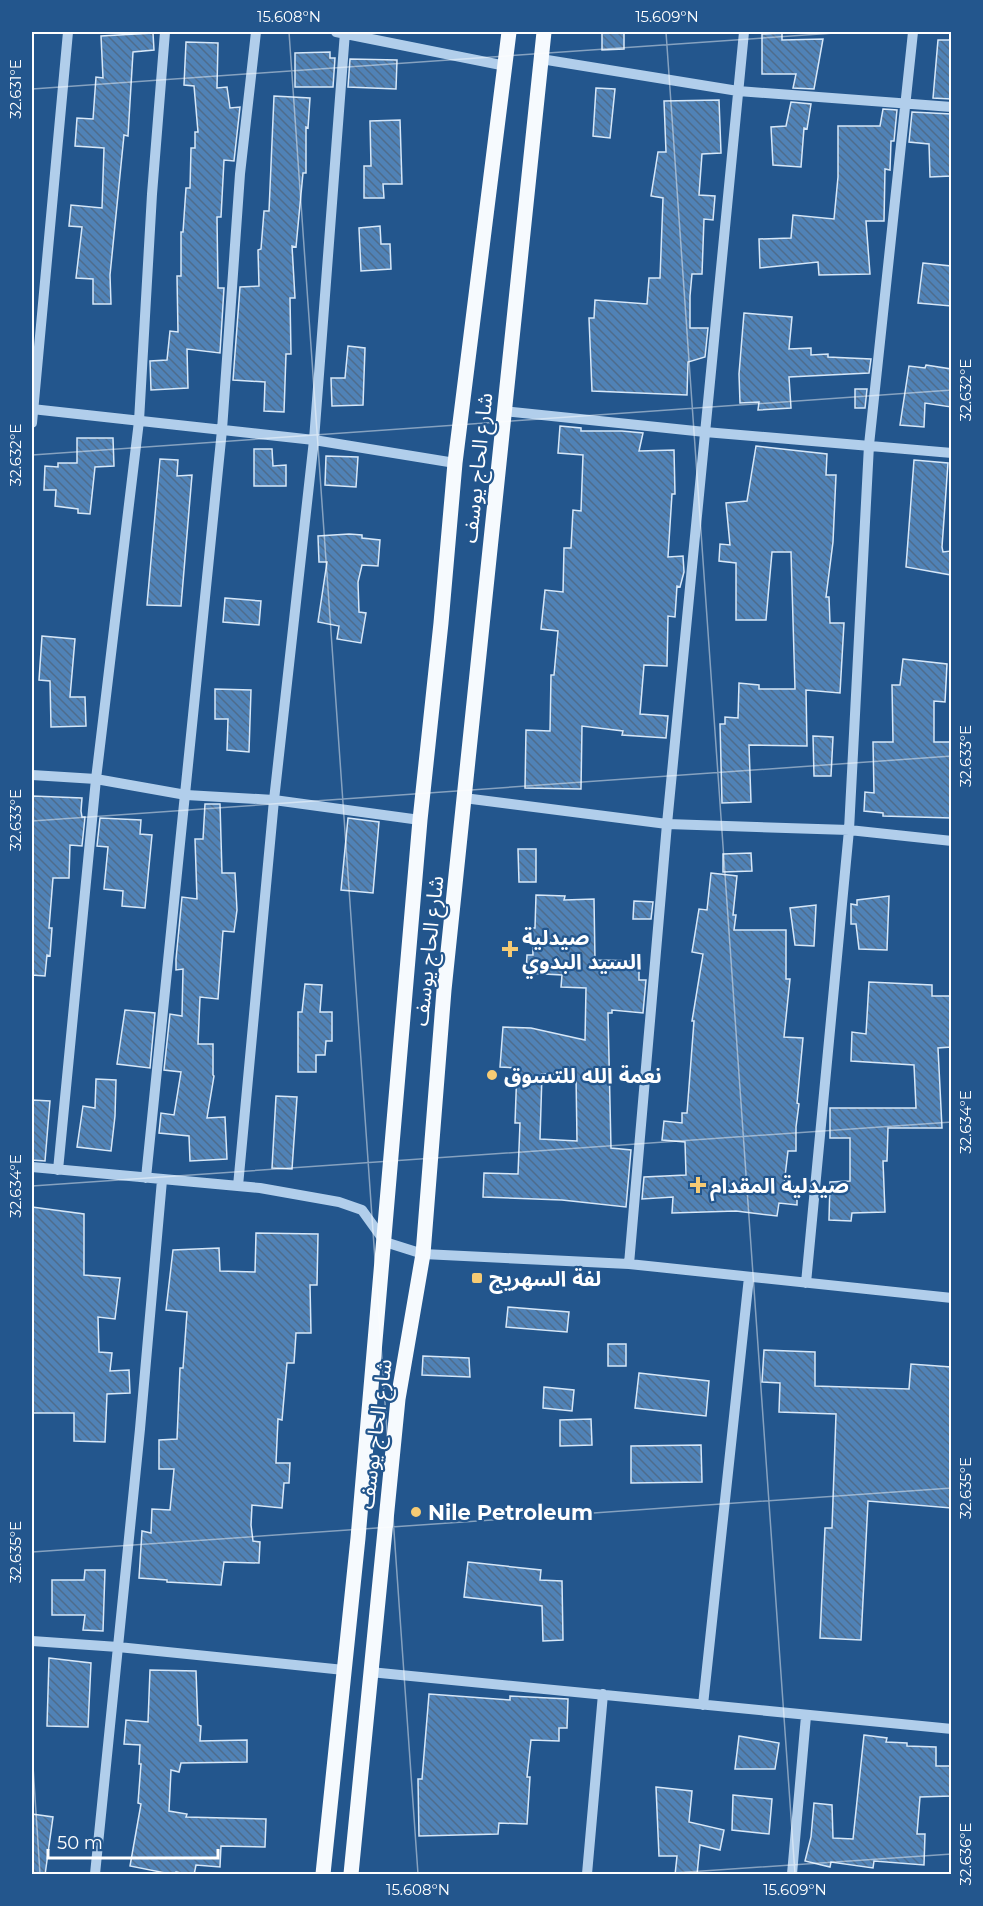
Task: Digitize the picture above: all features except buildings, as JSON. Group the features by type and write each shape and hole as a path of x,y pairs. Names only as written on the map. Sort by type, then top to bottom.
{"main road":[{"name":"شارع الحاج يوسف","path":"323,1875 345,1670 385,1242 420,820 455,463 509,32"},
{"name":"شارع الحاج يوسف","path":"351,1875 398,1400 423,1254 443,1002 544,32"}],"street":[{"path":"32,423 68,32"},
{"path":"58,1170 96,779 139,421 152,194 165,32"},
{"path":"146,1179 222,430 240,174 256,32"},
{"path":"238,1186 274,800 314,440 342,32 506,66"},
{"path":"629,1264 667,824 744,32"},
{"path":"806,1283 849,830 869,445 913,32"},
{"path":"541,58 738,91 951,107"},
{"path":"32,409 314,440 455,463"},
{"path":"504,411 705,432 951,453"},
{"path":"32,775 96,779 186,795 274,800 420,820"},
{"path":"464,798 667,824 849,830 951,841"},
{"path":"32,1167 238,1186 339,1202 362,1209 385,1242 423,1254 629,1264 951,1298"},
{"path":"95,1875 162,1180"},
{"path":"703,1705 749,1277"},
{"path":"32,1641 118,1647 345,1670"},
{"path":"370,1672 951,1729"},
{"path":"587,1875 603,1694"},
{"path":"792,1875 806,1716"}],"place":[{"name":"صيدلية السيد البدوي","path":"510,949"},
{"name":"نعمة الله للتسوق","path":"492,1075"},
{"name":"صيدلية المقدام","path":"698,1185"},
{"name":"لفة السهريج","path":"477,1278"},
{"name":"Nile Petroleum","path":"416,1512"}]}
